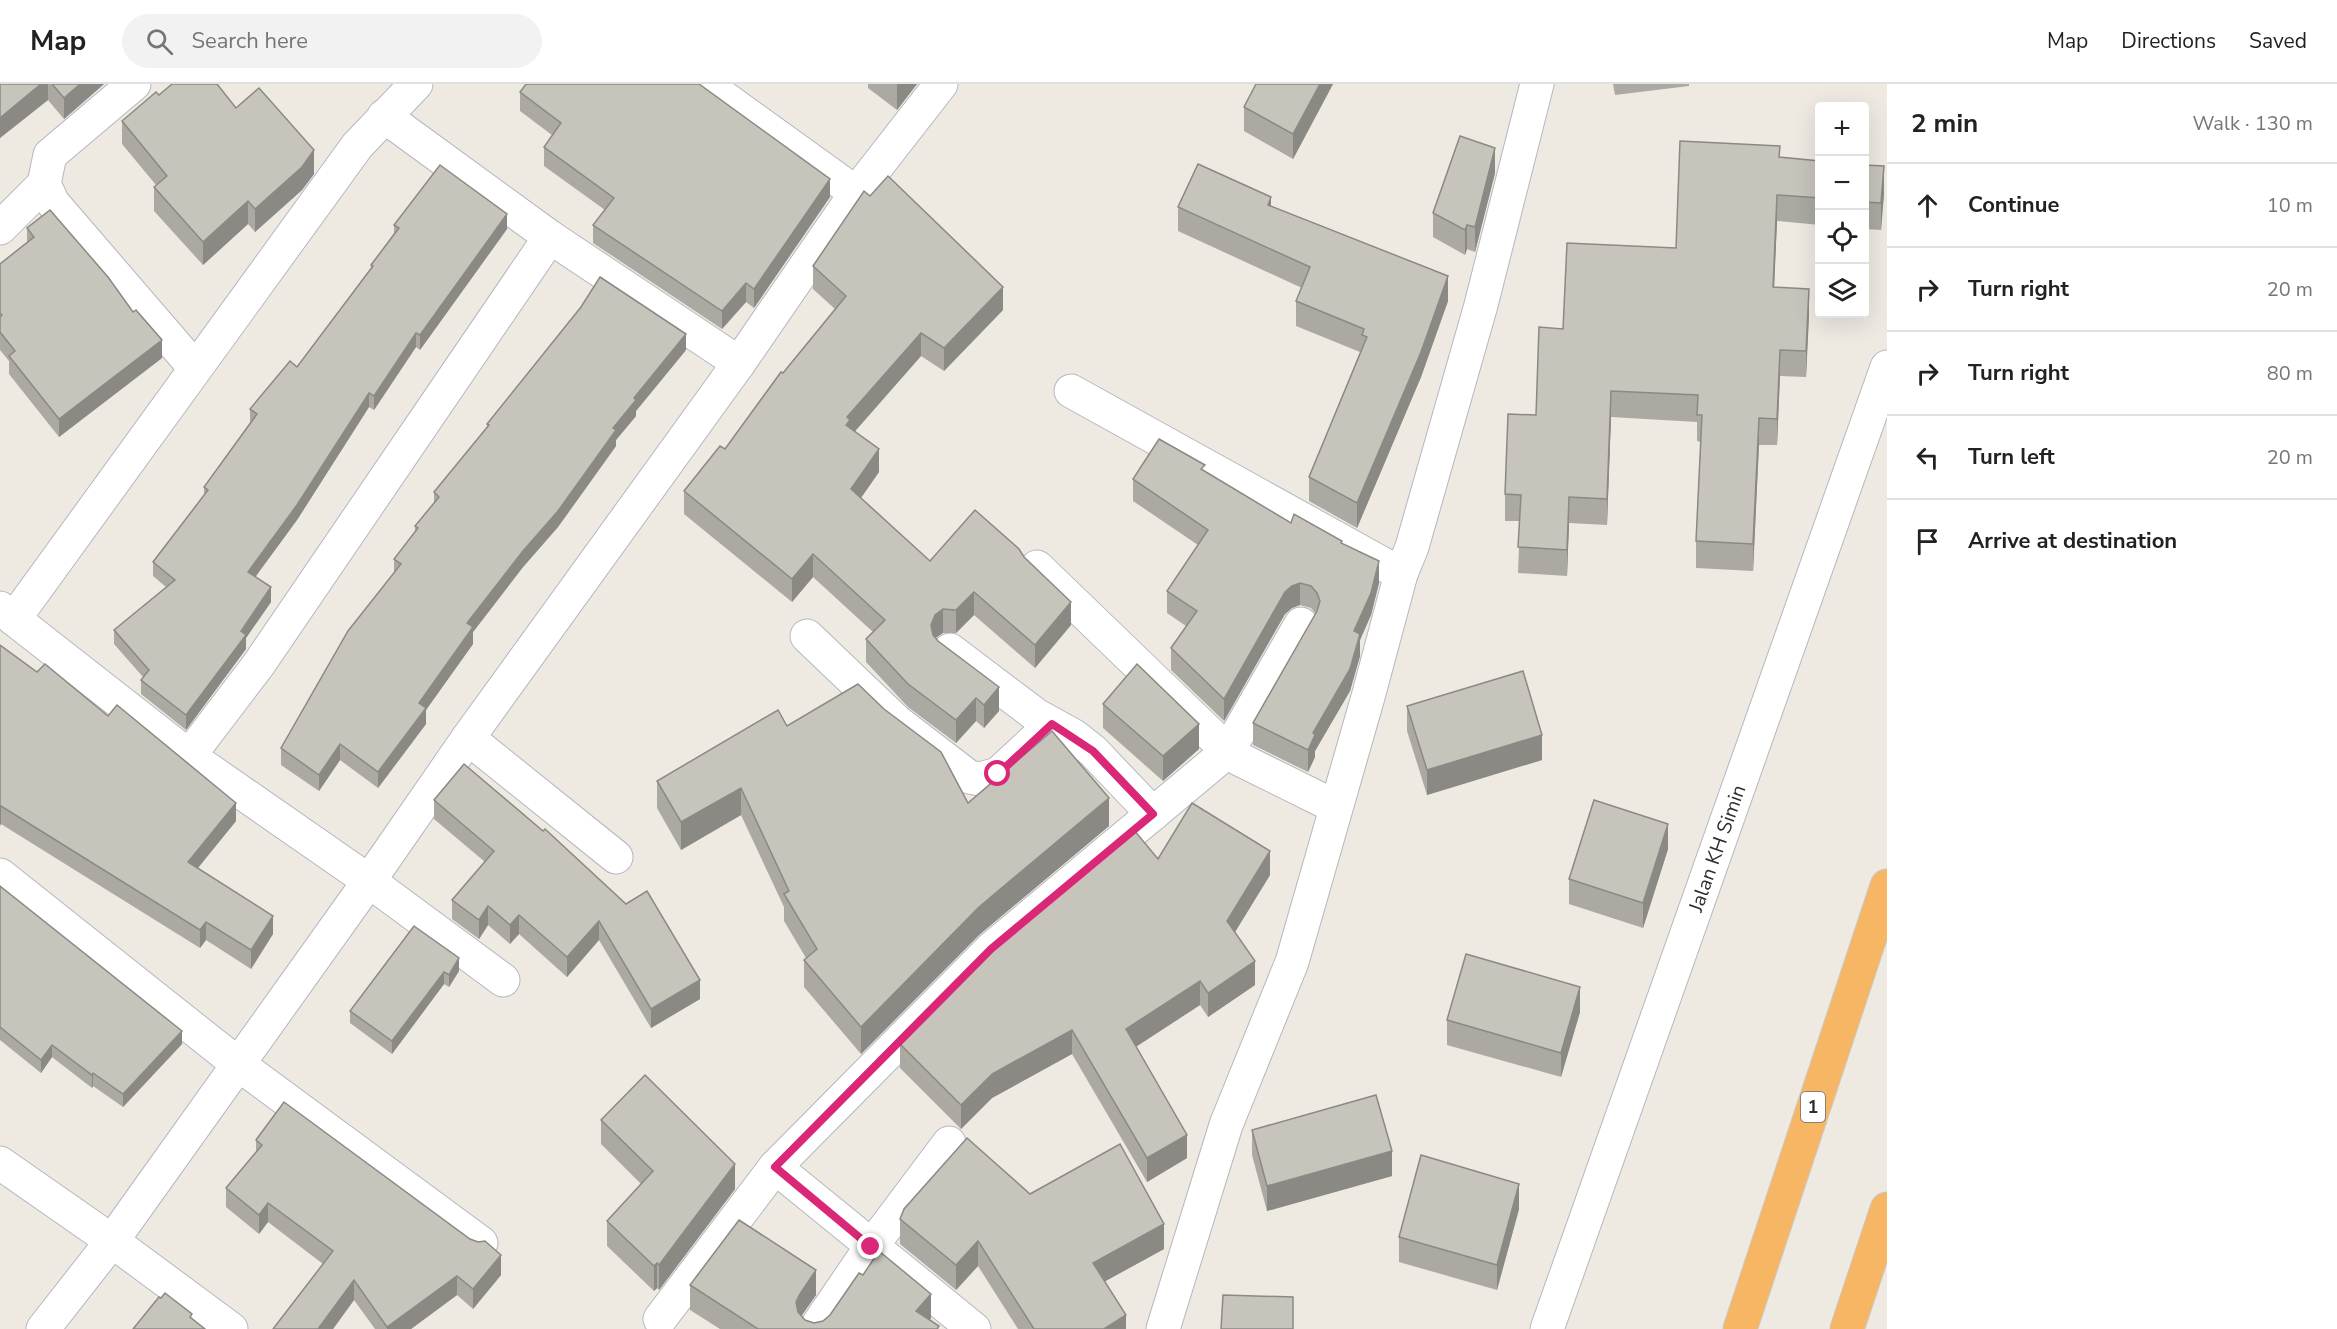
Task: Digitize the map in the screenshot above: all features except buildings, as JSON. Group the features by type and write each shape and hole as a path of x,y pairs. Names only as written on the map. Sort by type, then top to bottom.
{"highway":[{"name":"1","path":"1740,1329 1887,886"},
{"path":"1847,1329 1887,1209"}],"street":[{"path":"0,228 44,184 50,155 134,84"},
{"path":"416,84 357,146 195,368 7,613 189,756 369,881 503,980"},
{"path":"705,84 856,193"},
{"path":"43,1329 112,1241 369,881 468,738 739,363 856,193 941,84"},
{"path":"1163,1329 1226,1125 1292,962 1401,574 1412,547 1481,305 1537,84"},
{"path":"384,116 550,237 739,363"},
{"path":"44,184 52,203 195,368"},
{"path":"189,756 259,664 550,237"},
{"name":"Jalan KH Simin","path":"1547,1329 1887,367"},
{"path":"1071,391 1401,574"},
{"path":"1036,567 1233,756 1336,807"},
{"path":"660,1319 775,1167 991,949 1228,751 1301,624"},
{"path":"807,636 896,721 969,777 980,779 998,774 1052,724"},
{"path":"950,650 1036,715 1093,751 1153,814"},
{"path":"468,738 616,858"},
{"path":"0,875 238,1064 481,1243"},
{"path":"815,1329 871,1247 949,1143"},
{"path":"0,1163 112,1241 231,1329"},
{"path":"775,1167 974,1329"}],"route":[{"path":"871,1247 775,1167 991,949 1153,814 1093,751 1074,736 1052,724 998,774"}]}
